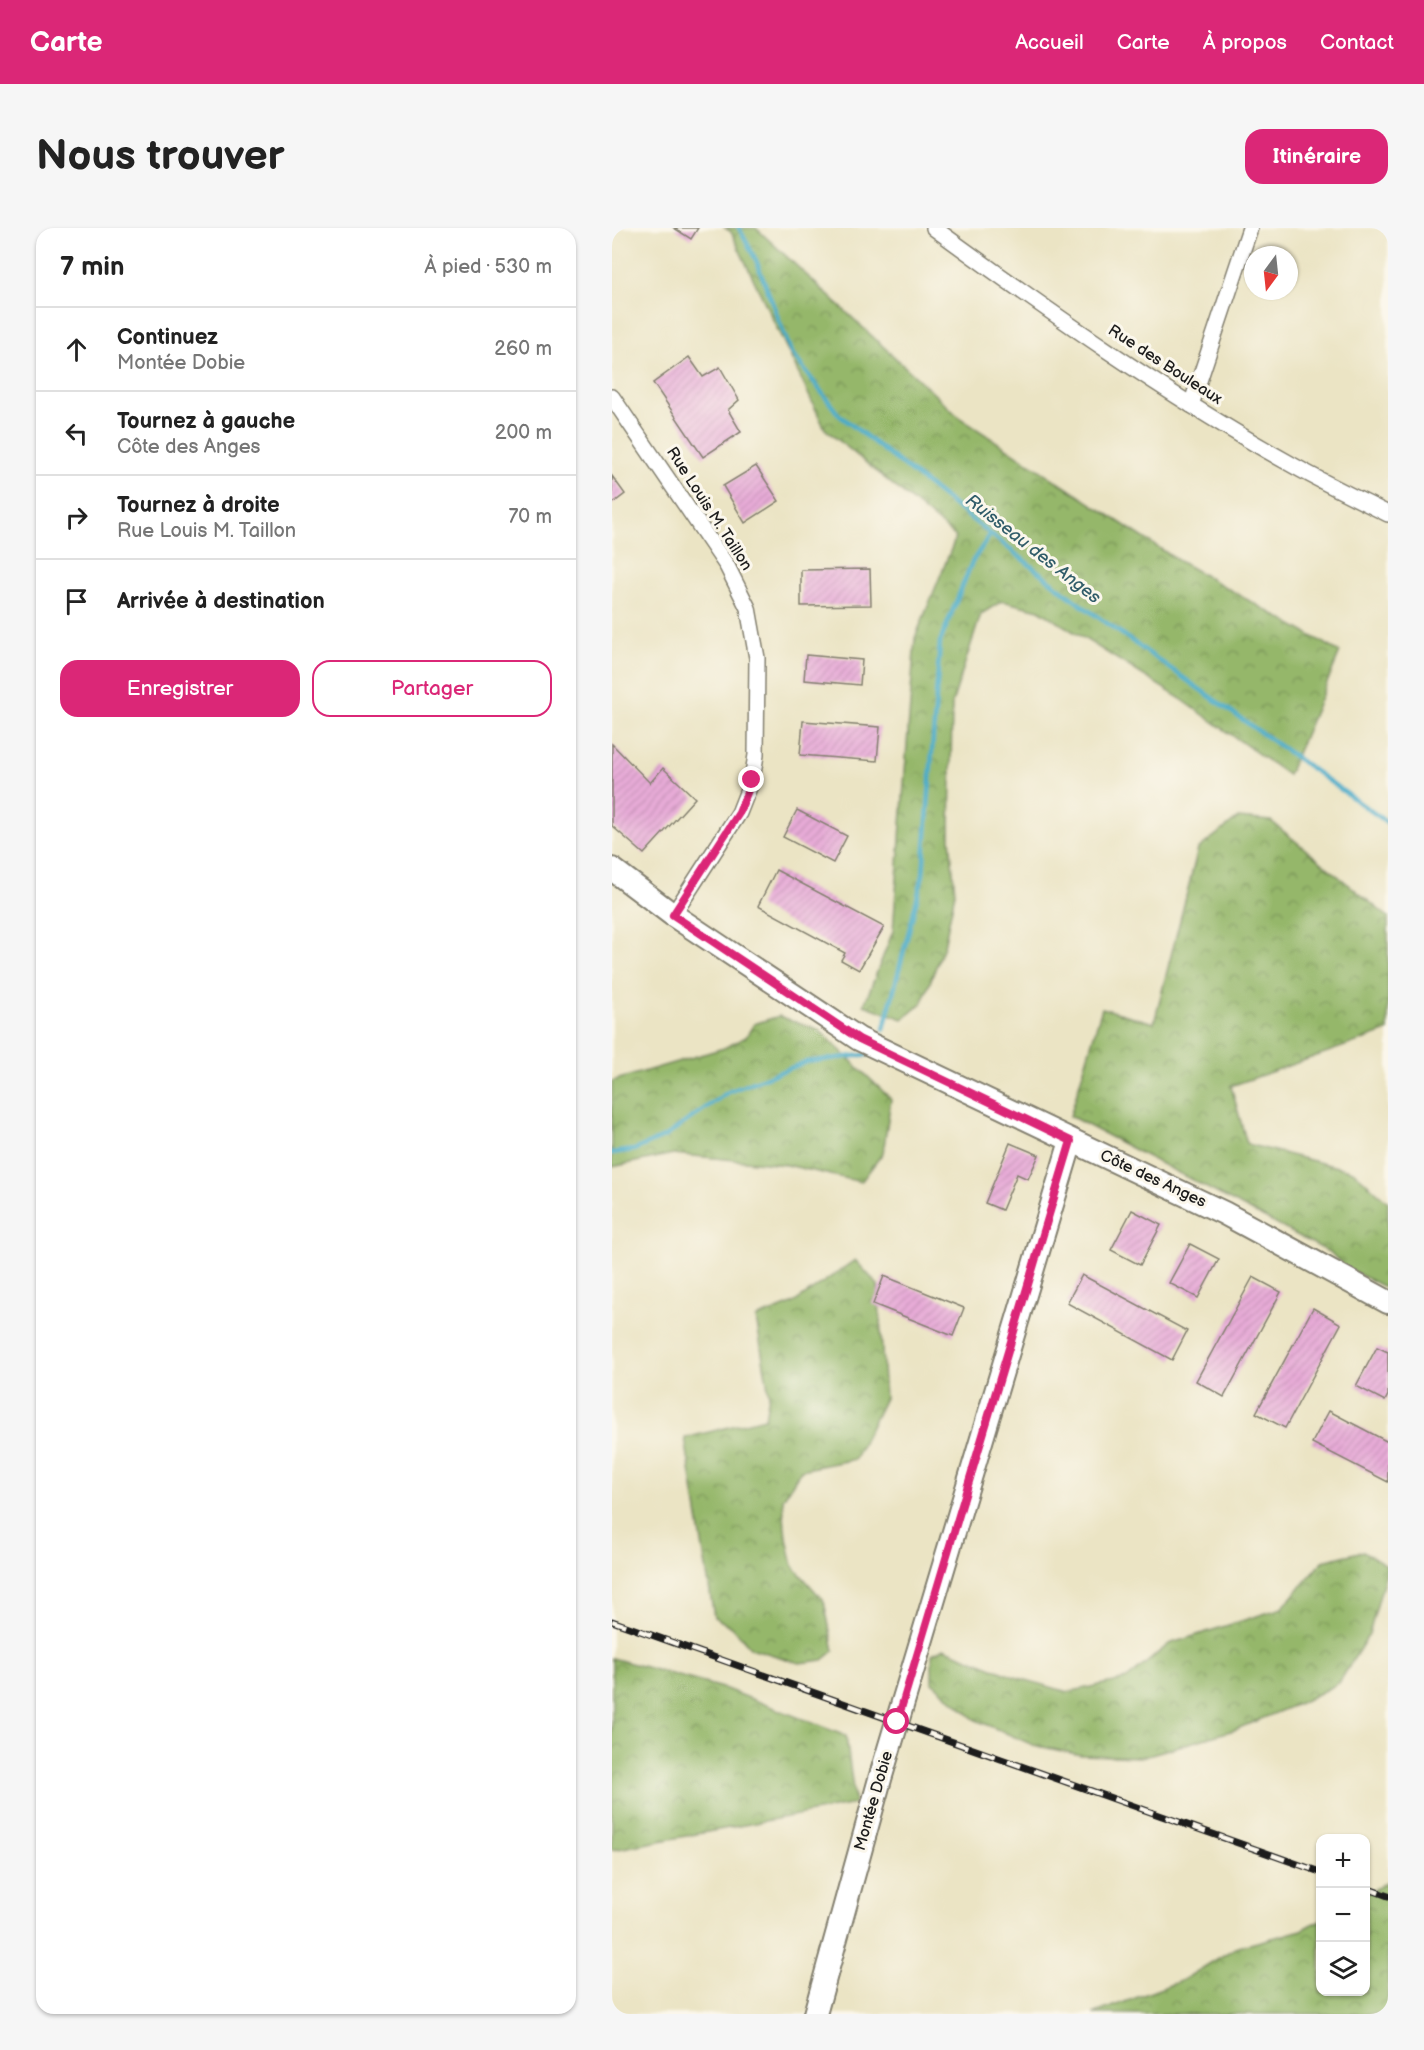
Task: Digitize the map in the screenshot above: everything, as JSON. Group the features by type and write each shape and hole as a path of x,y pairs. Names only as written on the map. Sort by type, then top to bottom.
{"street":[{"name":"Rue des Bouleaux","path":"934,228 1014,286 1191,405 1288,463 1388,514"},
{"path":"1191,405 1250,228"},
{"name":"Rue Louis M. Taillon","path":"612,397 727,566 748,608 757,658 756,755 752,780 739,813 673,915"},
{"name":"Côte des Anges","path":"612,869 673,915 859,1039 1224,1213 1388,1302"},
{"name":"Montée Dobie","path":"814,2014 883,1768 1071,1141"}],"green space":[{"path":"725,228 756,228 960,418 1179,561 1340,652 1288,775 1181,699 1039,610 1002,601 981,614 952,703 950,838 955,893 944,946 922,1003 903,1019 864,1005 893,931 915,638 956,537 825,429 731,232"},
{"path":"1238,818 1271,821 1388,917 1388,1031 1231,1086 1247,1144 1353,1171 1388,1202 1388,1289 1344,1267 1331,1253 1070,1116 1102,1008 1154,1023 1198,849"},
{"path":"779,1016 819,1030 891,1099 883,1153 861,1182 787,1165 673,1154 612,1167 612,1081 724,1048 746,1037 754,1024"},
{"path":"855,1260 878,1285 885,1398 855,1459 801,1470 783,1499 785,1529 793,1566 824,1601 834,1651 823,1660 799,1663 751,1648 732,1627 714,1617 685,1438 765,1418 769,1394 756,1318 792,1304"},
{"path":"1363,1551 1388,1566 1369,1634 1339,1683 1300,1703 1234,1730 1141,1757 1081,1755 1033,1745 974,1719 932,1682 932,1654 944,1648 1012,1676 1068,1692 1127,1679 1169,1644 1282,1608 1323,1561"},
{"path":"612,1658 726,1689 846,1736 855,1804 612,1850"},
{"path":"1388,1881 1388,2014 1093,2014 1183,1980 1235,1948 1302,1930 1316,1922 1316,1996 1370,1996 1370,1892"}],"building":[{"path":"674,228 698,228 691,239"},
{"path":"689,357 703,377 720,367 739,400 728,410 741,432 703,457 653,383"},
{"path":"756,466 779,501 745,523 723,486"},
{"path":"612,476 625,494 612,504"},
{"path":"870,569 871,605 801,606 801,570"},
{"path":"806,655 862,660 860,685 804,680"},
{"path":"803,721 880,727 877,761 800,755"},
{"path":"612,744 650,783 663,768 695,798 644,854 612,826"},
{"path":"797,810 847,836 833,863 783,837"},
{"path":"776,870 884,927 859,970 841,960 845,953 758,906"},
{"path":"1010,1143 1039,1155 1028,1179 1017,1174 1002,1210 985,1203"},
{"path":"1132,1210 1161,1225 1140,1265 1111,1250"},
{"path":"1190,1244 1219,1259 1198,1298 1169,1283"},
{"path":"1082,1275 1187,1331 1172,1360 1067,1303"},
{"path":"884,1276 964,1308 953,1336 873,1304"},
{"path":"1253,1277 1281,1292 1224,1397 1196,1381"},
{"path":"1313,1308 1341,1324 1285,1428 1256,1413"},
{"path":"1377,1347 1388,1352 1388,1395 1385,1401 1356,1386"},
{"path":"1329,1411 1388,1442 1388,1482 1312,1443"}],"waterway":[{"name":"Ruisseau des Anges","path":"739,228 756,260 791,352 839,415 1077,602 1388,823"},
{"path":"884,1029 923,875 940,642 972,562 990,535"},
{"path":"612,1153 634,1150 666,1136 728,1092 806,1062 871,1054"}],"railway":[{"path":"612,1621 1316,1871"},
{"path":"1370,1889 1388,1896"}],"route":[{"path":"752,780 739,813 673,915 859,1039 889,1056 1071,1141 897,1722"}]}
